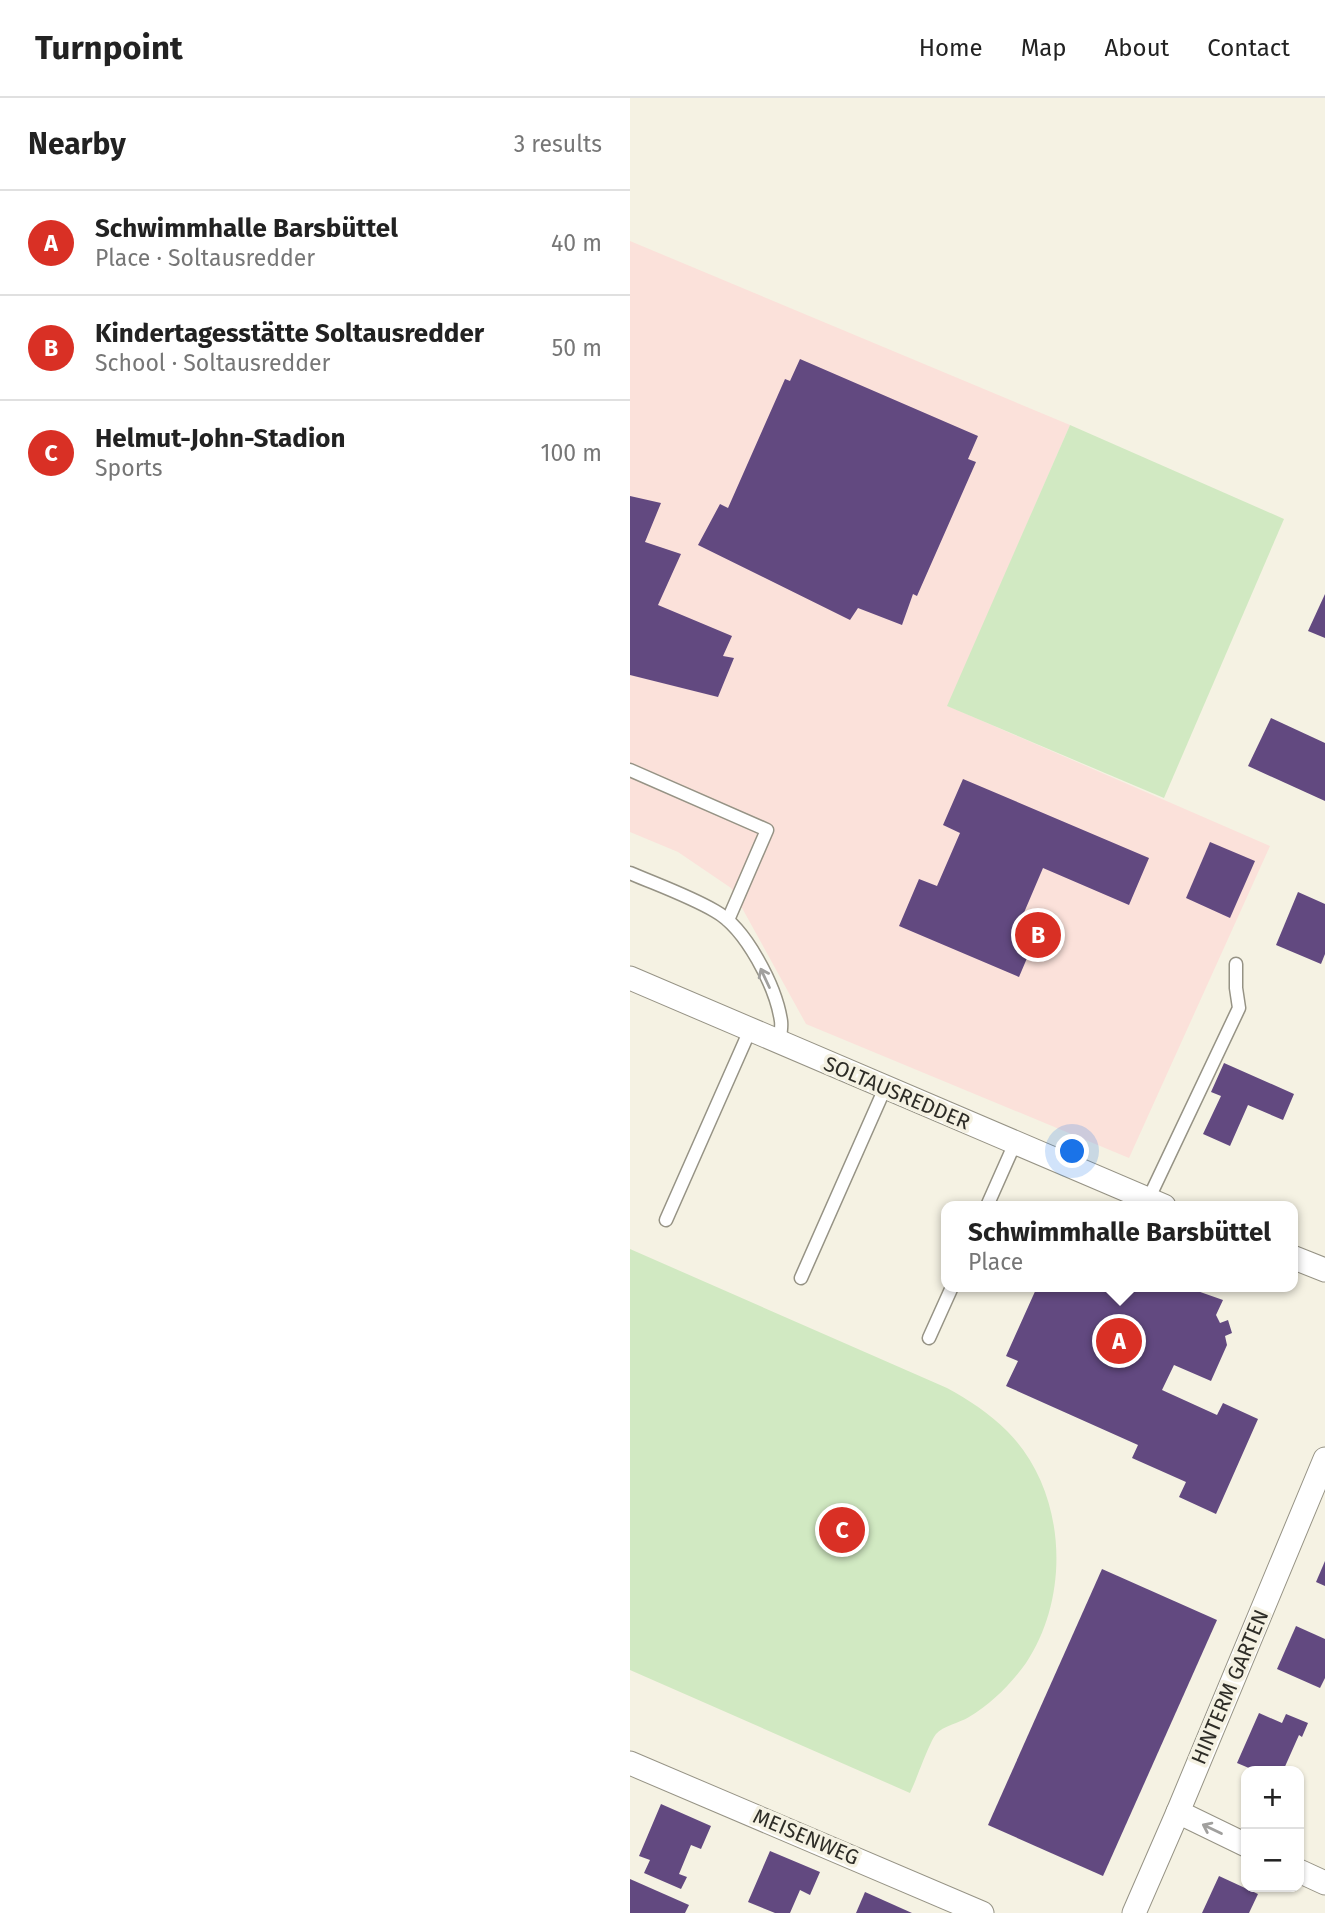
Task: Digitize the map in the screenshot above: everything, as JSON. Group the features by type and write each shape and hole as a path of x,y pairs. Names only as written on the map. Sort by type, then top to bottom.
{"street":[{"name":"SOLTAUSREDDER","path":"630,978 1151,1201"},
{"path":"1298,1259 1325,1270"},
{"name":"HINTERM GARTEN","path":"1134,1913 1325,1459"},
{"name":"MEISENWEG","path":"630,1763 982,1913"},
{"path":"1178,1812 1241,1843"},
{"path":"1304,1873 1325,1883"}],"lane":[{"path":"630,770 767,830 728,920"},
{"path":"630,873 716,911 728,920 747,942 778,1006 781,1024 779,1043"},
{"path":"1157,1201 1239,1008 1236,964"},
{"path":"666,1220 750,1030"},
{"path":"801,1278 884,1088"},
{"path":"990,1201 1015,1143"},
{"path":"929,1338 950,1292"}],"shaded area":[{"path":"630,241 1070,425 948,706 1270,846 1129,1158 806,1024 731,888 678,852 630,832"}],"green space":[{"path":"1070,425 1284,519 1164,798 947,706"},
{"path":"630,1249 947,1388 971,1402 1007,1431 1027,1455 1041,1482 1051,1512 1056,1543 1056,1575 1051,1606 1041,1636 1026,1663 1000,1693 977,1712 936,1734 910,1793 630,1670"}],"building":[{"path":"800,359 978,436 968,459 976,462 917,596 913,594 902,625 858,608 850,620 698,545 720,504 728,508 785,379 790,381"},
{"path":"630,496 661,503 645,542 681,554 658,605 732,636 723,656 734,658 718,697 630,675"},
{"path":"1325,594 1325,638 1308,631"},
{"path":"1271,718 1325,743 1325,801 1248,766"},
{"path":"963,779 1149,858 1129,905 1043,868 1020,922 1039,930 1019,977 899,926 919,879 937,886 960,833 943,825"},
{"path":"1210,842 1255,861 1230,918 1186,898"},
{"path":"1298,892 1325,904 1325,954 1321,964 1276,945"},
{"path":"1224,1063 1294,1094 1283,1120 1248,1105 1230,1146 1203,1134 1221,1096 1211,1092"},
{"path":"1035,1292 1200,1292 1223,1300 1216,1315 1220,1323 1228,1320 1232,1333 1225,1336 1227,1345 1211,1381 1174,1365 1162,1390 1217,1415 1223,1403 1258,1419 1216,1514 1179,1497 1186,1482 1132,1458 1138,1445 1006,1386 1018,1361 1006,1356"},
{"path":"1325,1561 1325,1586 1316,1582"},
{"path":"1102,1569 1217,1620 1103,1876 988,1825"},
{"path":"1296,1626 1325,1639 1325,1678 1320,1688 1277,1669"},
{"path":"1259,1713 1282,1723 1286,1714 1308,1723 1302,1737 1299,1735 1285,1766 1244,1766 1237,1763"},
{"path":"661,1804 711,1826 701,1849 691,1845 679,1874 687,1877 681,1889 644,1873 650,1860 639,1856"},
{"path":"770,1851 820,1872 810,1895 800,1890 790,1913 775,1913 748,1902"},
{"path":"1219,1876 1241,1886 1241,1892 1258,1894 1249,1913 1202,1913"},
{"path":"630,1879 689,1905 685,1913 630,1913"},
{"path":"865,1892 912,1913 856,1913"}],"place":[{"name":"Kindertagesstätte Soltausredder","path":"1038,935"},
{"name":"Schwimmhalle Barsbüttel","path":"1119,1341"},
{"name":"Helmut-John-Stadion","path":"842,1530"}]}
